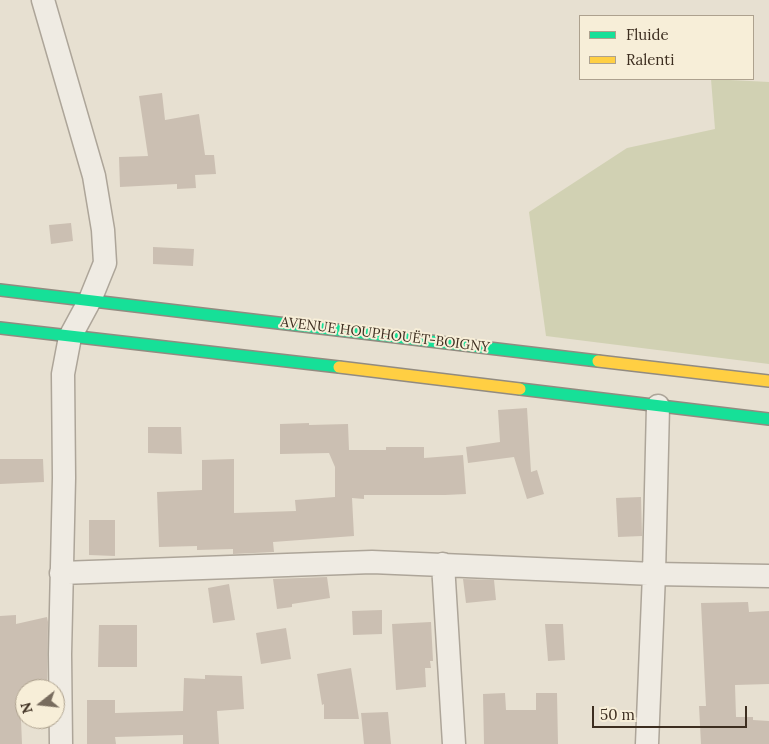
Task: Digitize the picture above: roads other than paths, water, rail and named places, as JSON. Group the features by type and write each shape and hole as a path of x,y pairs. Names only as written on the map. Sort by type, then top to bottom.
{"highway":[{"name":"AVENUE HOUPHOUËT-BOIGNY","path":"0,290 769,381"},
{"path":"0,328 373,370 769,419"}],"street":[{"path":"43,0 94,176 103,230 105,263 90,300 70,337 62,374 64,478 61,573 60,744"},
{"path":"647,744 658,406"},
{"path":"61,573 372,562 654,574 769,576"},
{"path":"442,564 454,744"}]}
